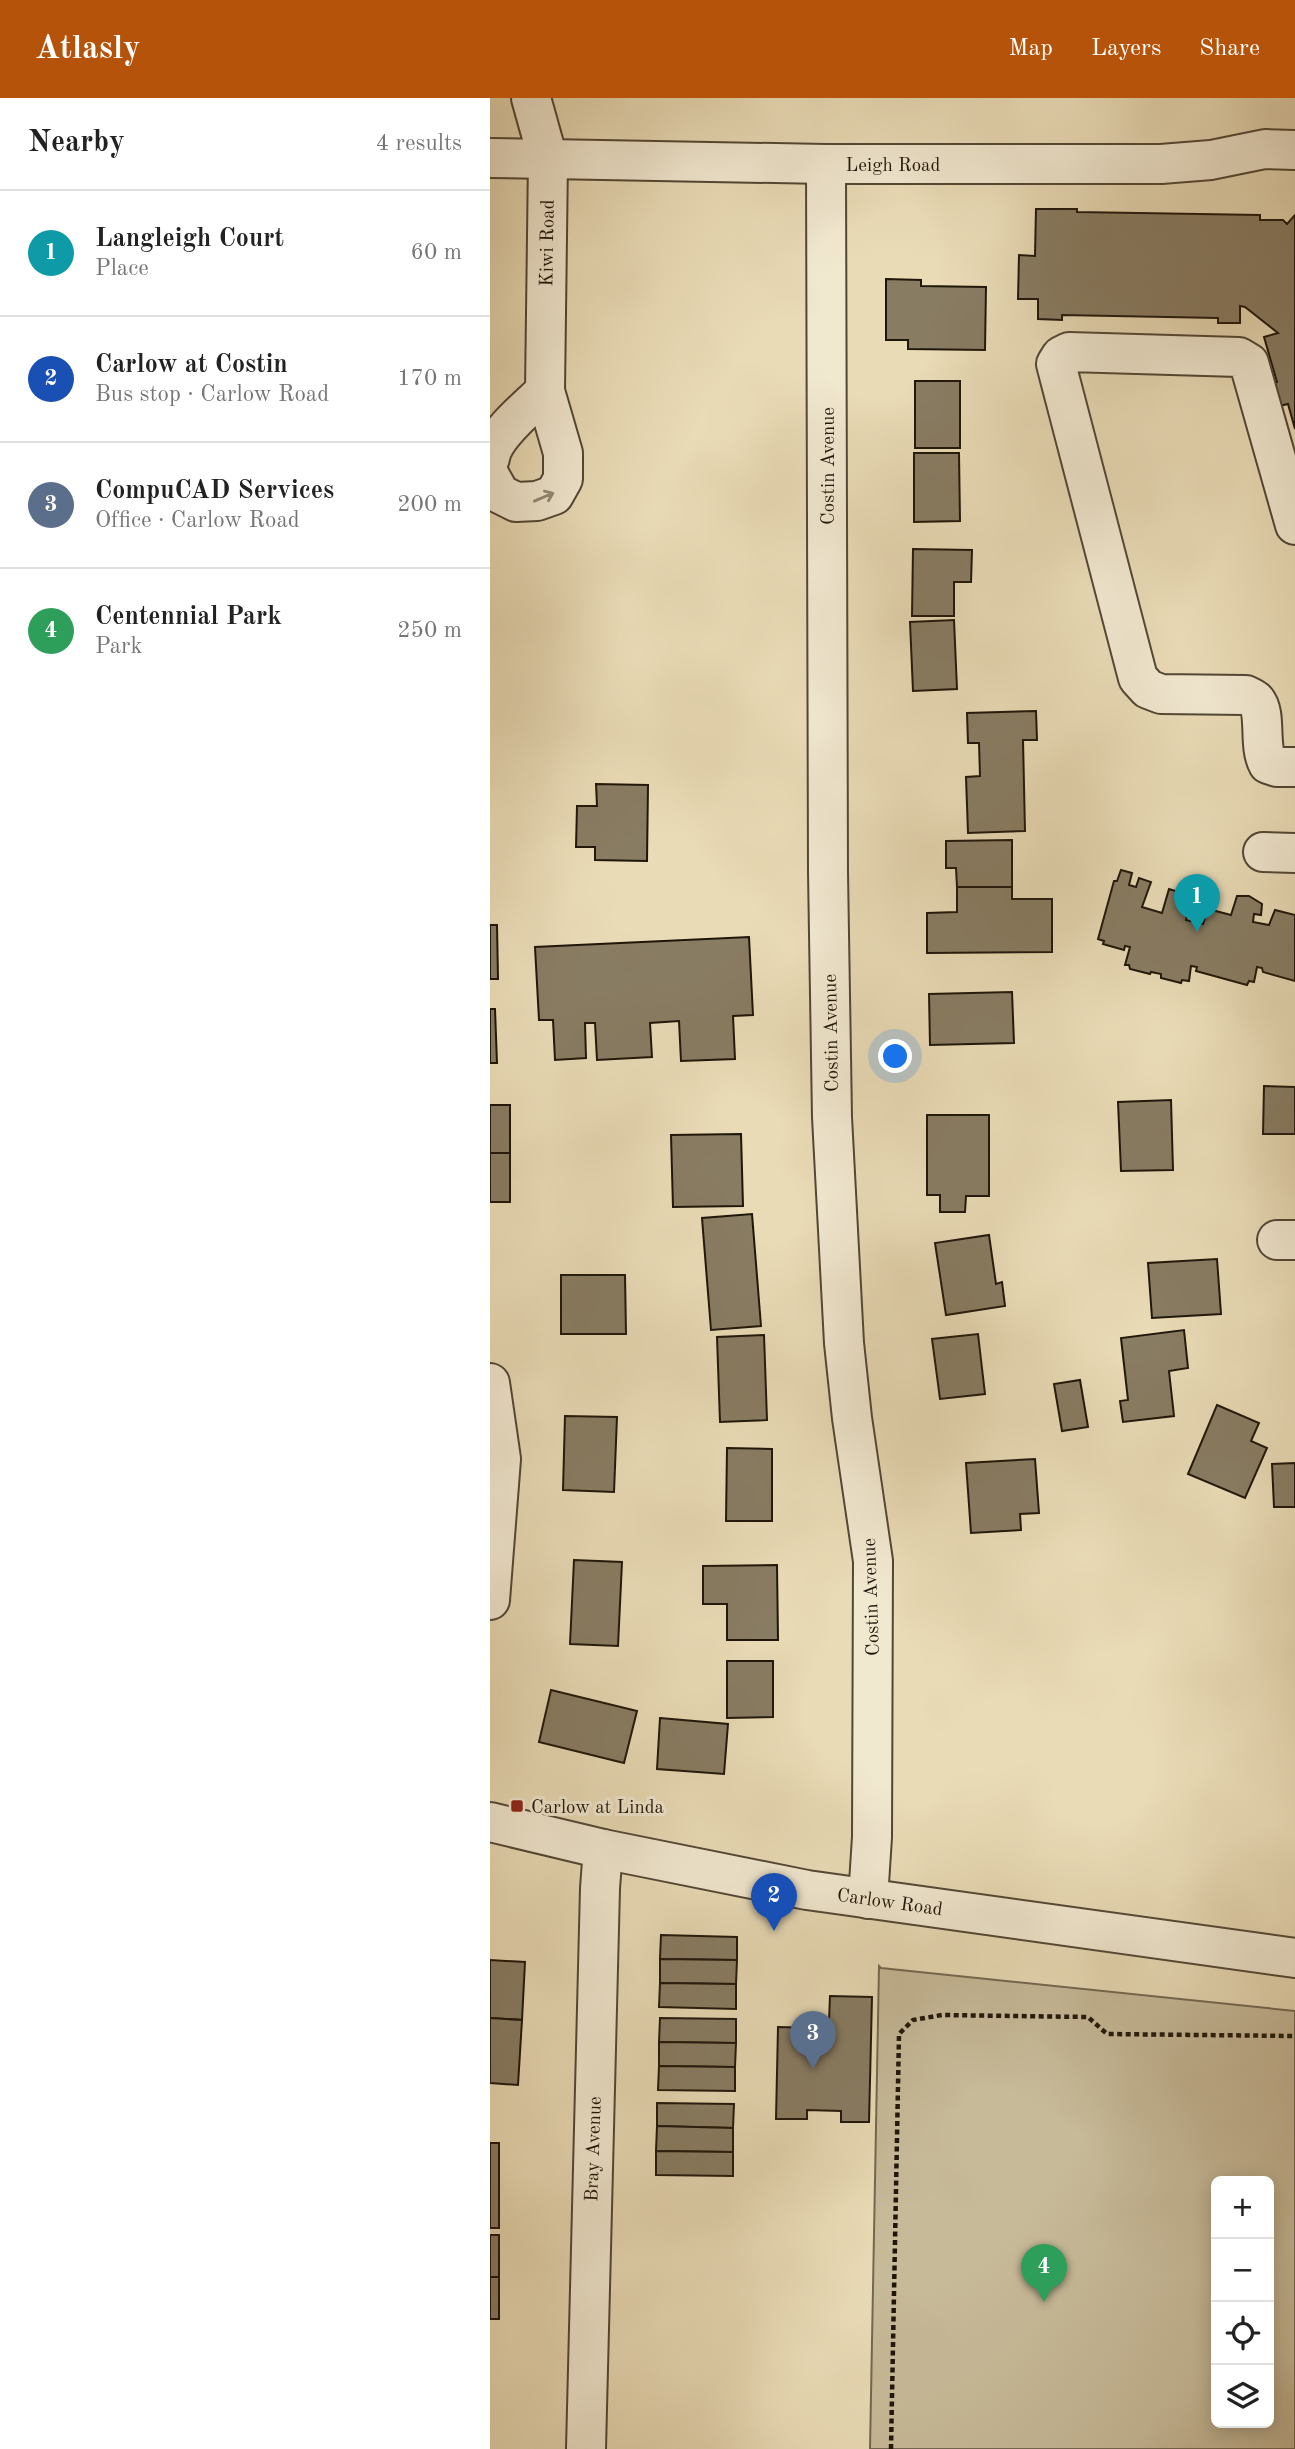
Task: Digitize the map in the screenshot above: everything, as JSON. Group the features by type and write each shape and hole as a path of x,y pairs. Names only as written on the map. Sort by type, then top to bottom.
{"street":[{"name":"Kiwi Road","path":"490,476 500,494 516,502 537,501 554,495 563,479 563,453 545,391 548,159 531,98"},
{"name":"Leigh Road","path":"490,158 826,164 1161,164 1211,160 1265,149 1295,150"},
{"name":"Costin Avenue","path":"826,164 828,872 832,1117 844,1343 873,1561 872,1837 868,1899"},
{"path":"1295,525 1249,363 1238,357 1069,352 1061,356 1056,364 1138,678 1148,689 1161,694 1246,695 1256,700 1260,710 1263,754 1268,764 1295,767"},
{"path":"490,458 490,453 505,430 545,391"},
{"path":"490,1383 501,1459 490,1600"},
{"name":"Carlow Road","path":"490,1822 603,1849 807,1890 1295,1958"},
{"name":"Bray Avenue","path":"586,2449 599,1915 603,1849"}],"path":[{"path":"891,2449 899,2034 913,2020 942,2015 1088,2017 1107,2034 1295,2036"}],"shaded area":[{"path":"879,1966 1295,2011 1295,2449 870,2449"}],"building":[{"path":"1036,209 1260,215 1260,220 1283,220 1287,224 1295,215 1295,429 1288,404 1279,406 1273,383 1277,382 1264,337 1278,333 1245,307 1240,306 1240,323 1218,323 1218,318 1062,315 1062,320 1038,319 1038,299 1018,299 1019,255 1035,256"},
{"path":"886,279 921,280 921,286 986,287 985,350 908,349 908,340 886,340"},
{"path":"915,381 960,381 960,448 915,448"},
{"path":"914,453 959,453 960,521 914,522"},
{"path":"913,549 972,550 971,582 954,582 954,616 912,616"},
{"path":"954,620 957,689 913,691 910,622"},
{"path":"1036,711 1037,740 1023,740 1025,831 968,833 966,777 980,776 979,743 968,743 967,713"},
{"path":"596,784 648,785 647,861 595,860 595,847 576,847 577,806 597,806"},
{"path":"1012,840 1012,887 957,887 956,868 946,868 946,841"},
{"path":"1121,870 1132,873 1129,885 1136,887 1139,878 1151,882 1142,907 1162,913 1169,889 1182,893 1180,904 1189,907 1186,920 1203,924 1208,909 1231,915 1237,896 1249,896 1262,904 1261,915 1254,914 1253,922 1269,925 1275,910 1295,915 1295,981 1263,972 1262,968 1257,967 1254,982 1249,981 1247,985 1196,971 1197,967 1191,966 1189,981 1182,980 1181,983 1161,978 1161,974 1130,969 1129,965 1125,965 1130,947 1125,946 1124,950 1103,944 1104,941 1098,939 1114,881 1117,881"},
{"path":"957,887 1012,887 1012,899 1052,899 1052,952 927,953 927,913 957,912"},
{"path":"490,925 497,925 498,979 490,979"},
{"path":"749,937 753,1015 733,1016 735,1059 681,1061 679,1021 650,1023 652,1057 597,1060 595,1023 585,1023 586,1058 555,1060 553,1020 539,1020 535,947"},
{"path":"1012,992 1014,1043 930,1045 929,994"},
{"path":"490,1009 495,1009 497,1063 490,1063"},
{"path":"1264,1086 1295,1087 1295,1134 1263,1134"},
{"path":"1171,1100 1173,1170 1121,1171 1118,1102"},
{"path":"490,1105 510,1105 510,1153 490,1153"},
{"path":"927,1115 989,1115 989,1196 966,1196 965,1212 940,1212 940,1195 927,1195"},
{"path":"741,1134 743,1206 673,1207 671,1135"},
{"path":"490,1153 510,1153 510,1202 490,1202"},
{"path":"752,1214 761,1326 711,1330 702,1218"},
{"path":"989,1235 996,1284 1002,1282 1005,1306 946,1315 935,1243"},
{"path":"1217,1259 1221,1314 1152,1318 1148,1263"},
{"path":"561,1275 625,1275 626,1334 561,1334"},
{"path":"1184,1330 1188,1368 1169,1371 1174,1416 1123,1422 1120,1401 1128,1400 1121,1338"},
{"path":"978,1334 985,1394 940,1399 932,1339"},
{"path":"764,1335 767,1420 720,1422 717,1337"},
{"path":"1080,1380 1088,1427 1062,1431 1054,1384"},
{"path":"1217,1405 1259,1423 1251,1441 1267,1448 1245,1498 1188,1474"},
{"path":"565,1416 617,1417 614,1492 563,1490"},
{"path":"727,1448 772,1449 772,1521 726,1521"},
{"path":"1035,1459 1039,1513 1020,1514 1021,1530 971,1533 966,1463"},
{"path":"1295,1463 1295,1507 1274,1507 1272,1464"},
{"path":"574,1560 622,1562 618,1646 570,1644"},
{"path":"777,1565 778,1640 727,1640 727,1604 703,1604 703,1566"},
{"path":"727,1661 773,1661 773,1717 727,1718"},
{"path":"551,1690 637,1711 624,1763 539,1742"},
{"path":"660,1718 728,1724 724,1774 657,1769"},
{"path":"661,1935 737,1937 737,1960 660,1959"},
{"path":"660,1959 737,1960 736,1984 660,1983"},
{"path":"490,1960 525,1962 522,2020 490,2018"},
{"path":"660,1983 736,1984 736,2009 659,2007"},
{"path":"830,1996 872,1997 869,2122 841,2122 841,2111 807,2110 807,2119 776,2119 778,2027 821,2028 820,2044 828,2045"},
{"path":"490,2018 522,2020 518,2085 490,2083"},
{"path":"660,2018 736,2019 736,2043 659,2042"},
{"path":"659,2042 736,2043 735,2067 659,2066"},
{"path":"659,2066 735,2067 735,2091 658,2090"},
{"path":"657,2103 734,2104 733,2128 657,2126"},
{"path":"657,2126 733,2128 733,2152 656,2151"},
{"path":"490,2143 499,2143 499,2228 490,2228"},
{"path":"656,2151 733,2152 733,2176 656,2175"},
{"path":"490,2235 499,2235 499,2277 490,2277"},
{"path":"490,2277 499,2277 499,2319 490,2319"}],"place":[{"name":"Langleigh Court","path":"1197,932"},
{"name":"Carlow at Linda","path":"517,1806"},
{"name":"Carlow at Costin","path":"774,1931"},
{"name":"CompuCAD Services","path":"813,2069"},
{"name":"Centennial Park","path":"1044,2302"}]}
